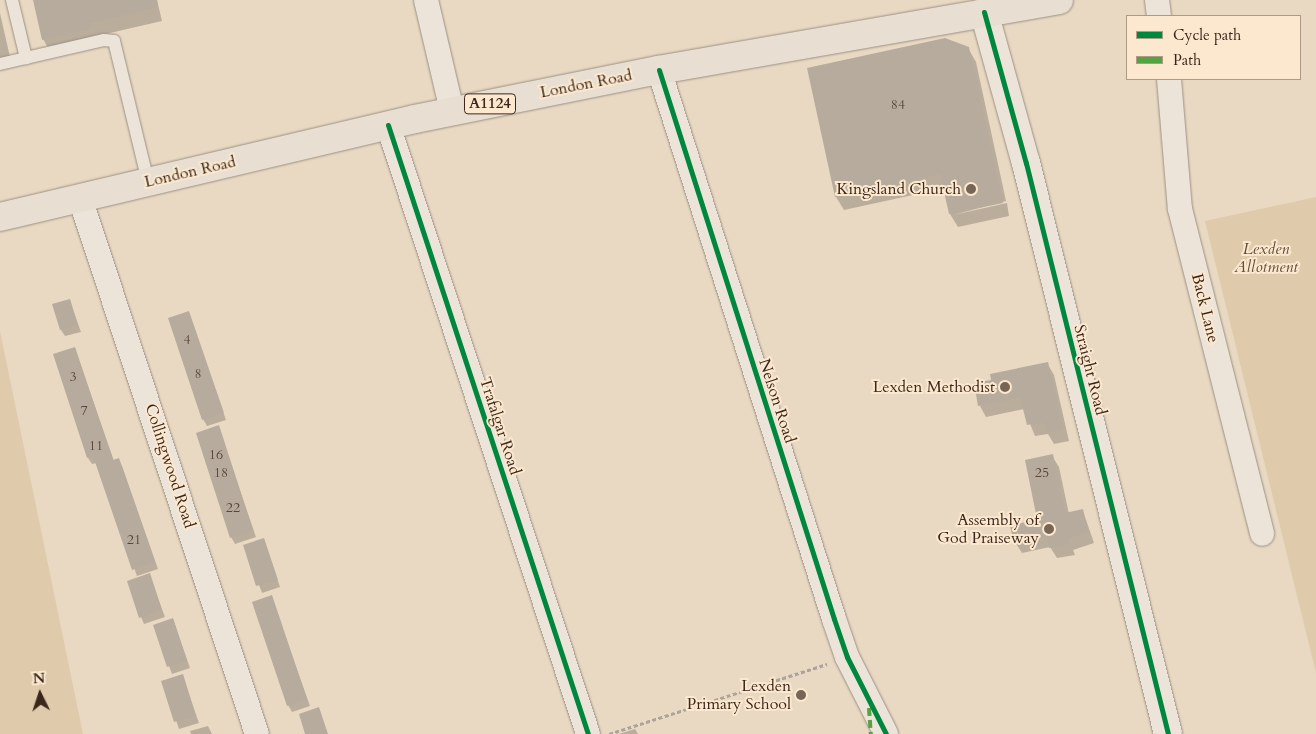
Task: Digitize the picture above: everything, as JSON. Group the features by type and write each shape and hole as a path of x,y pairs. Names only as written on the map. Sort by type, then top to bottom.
{"main road":[{"name":"London Road","path":"0,217 452,111 659,70 1059,0"}],"street":[{"path":"426,0 452,111"},
{"path":"1157,0 1159,15"},
{"name":"Straight Road","path":"984,12 1026,163 1168,734"},
{"name":"Nelson Road","path":"659,70 847,657 886,734"},
{"name":"Back Lane","path":"1169,80 1180,209 1262,534"},
{"name":"Trafalgar Road","path":"388,125 588,734"},
{"name":"Collingwood Road","path":"80,198 257,734"}],"lane":[{"path":"12,0 26,58"},
{"path":"0,64 104,40 114,41 148,182"}],"path":[{"path":"608,734 847,657"}],"green space":[{"name":"Lexden Allotment","path":"1316,197 1316,673 1205,221"},
{"path":"0,331 83,734 0,734"}],"building":[{"path":"33,0 157,0 158,7 90,23 92,28 42,40"},
{"path":"945,38 969,47 1003,203 949,214 940,174 835,197 807,68"},
{"path":"70,299 78,325 60,330 52,304"},
{"path":"189,311 224,413 202,420 168,318"},
{"path":"75,347 113,460 119,458 155,562 132,570 93,456 87,458 53,354"},
{"path":"1048,362 1063,429 1046,433 1043,422 1027,425 1020,397 978,406 974,383 991,380 990,374"},
{"path":"219,425 253,530 230,538 196,433"},
{"path":"1053,454 1065,513 1083,509 1088,532 1068,539 1069,544 1049,548 1046,536 1014,543 1010,526 1037,519 1025,460"},
{"path":"264,538 278,580 256,586 243,545"},
{"path":"150,573 162,610 139,618 127,581"},
{"path":"272,595 307,699 287,706 252,602"},
{"path":"173,618 187,661 167,667 153,625"},
{"path":"183,674 196,716 174,722 161,681"},
{"path":"319,707 328,734 305,734 299,714"}],"marked path":[{"path":"869,708 871,734"}],"cycle path":[{"path":"984,12 1026,163 1168,734"},
{"path":"659,70 834,619 847,657 886,734"},
{"path":"388,125 588,734"}],"place":[{"name":"Kingsland Church","path":"971,189"},
{"name":"Lexden Methodist","path":"1005,387"},
{"name":"Assembly of God Praiseway","path":"1049,529"},
{"name":"Lexden Primary School","path":"801,695"}]}
